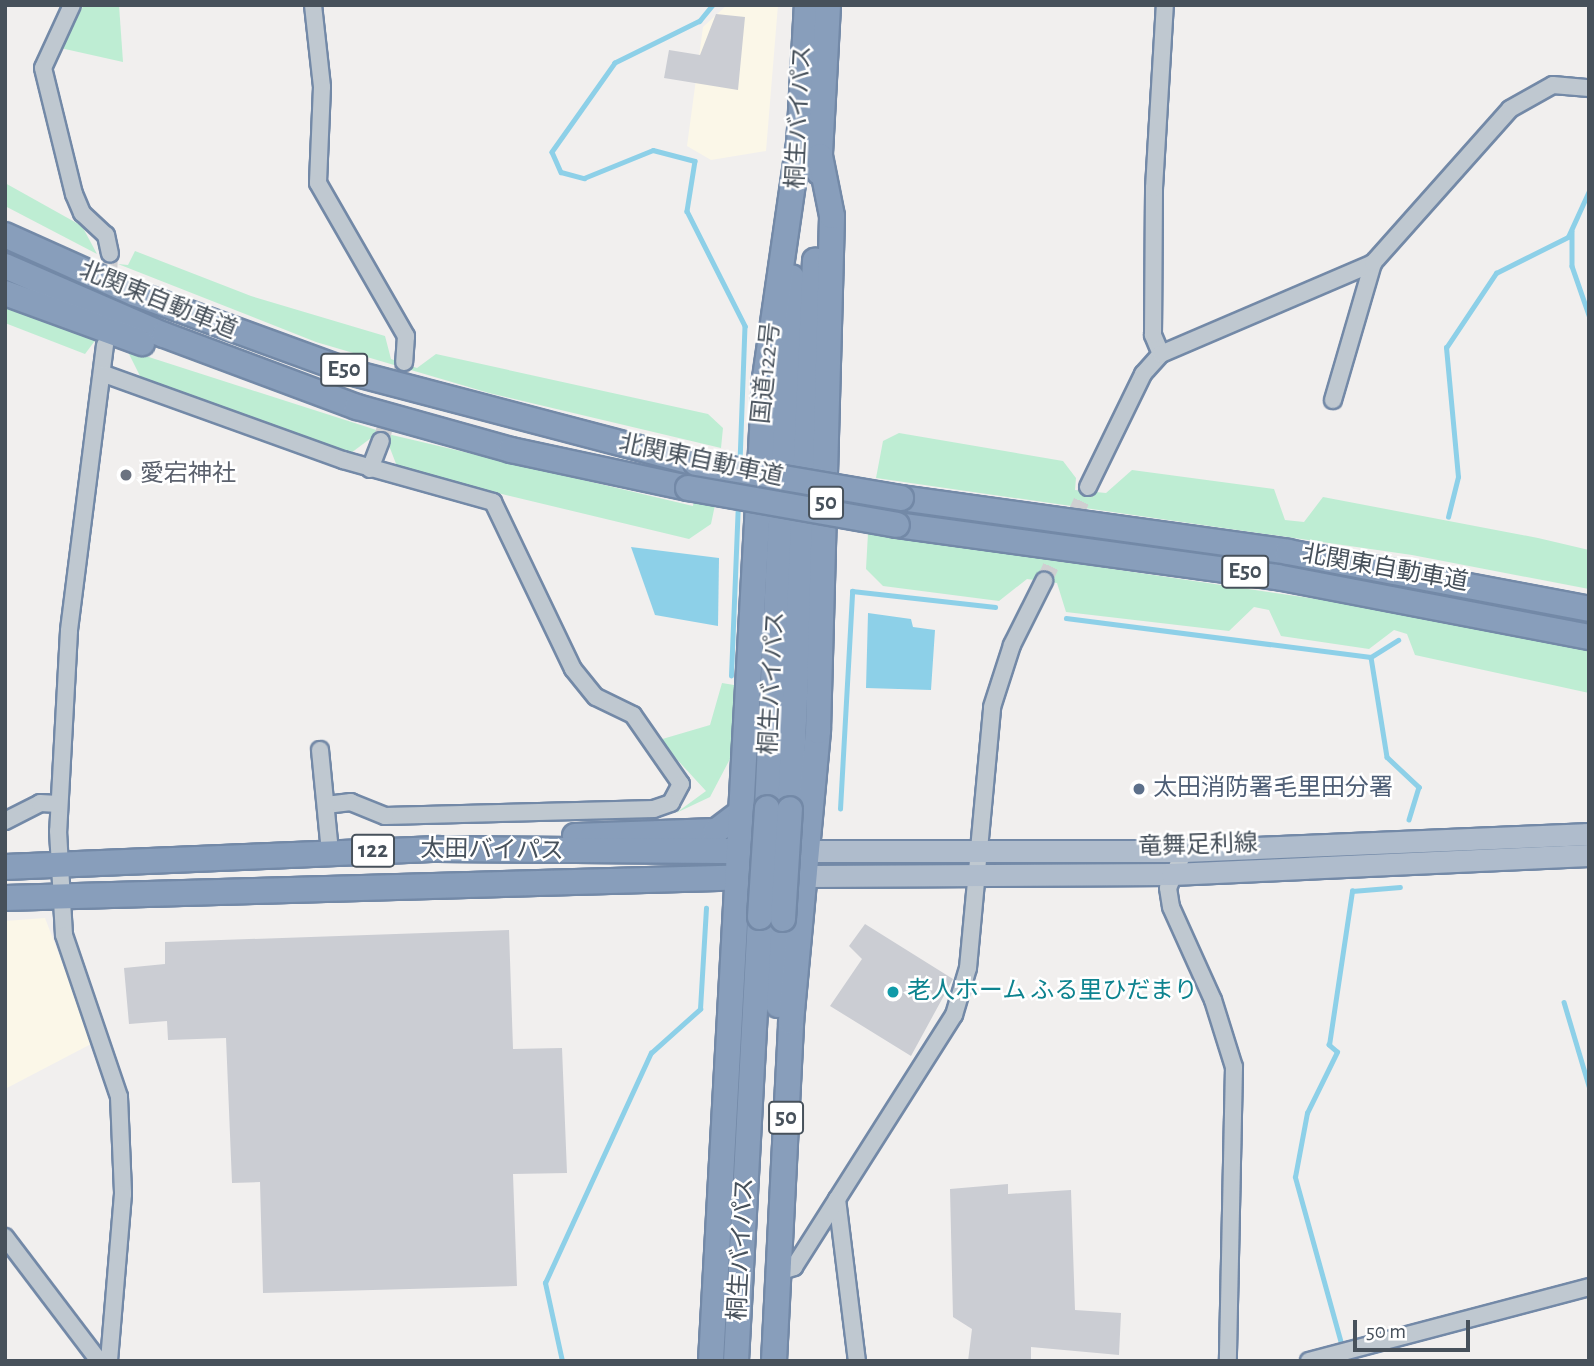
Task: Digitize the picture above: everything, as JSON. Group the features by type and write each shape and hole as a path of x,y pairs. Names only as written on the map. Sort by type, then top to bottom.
{"highway":[{"name":"桐生バイパス","path":"807,5 809,152"},
{"name":"桐生バイパス","path":"758,1361 771,918 767,809 809,152 828,5"},
{"name":"国道122号","path":"711,1361 741,851 767,809 765,378 809,152"},
{"name":"50","path":"774,1361 792,1022 811,851 832,243 809,152"},
{"name":"北関東自動車道","path":"5,235 134,293 340,369 696,463 901,498 1289,552 1589,609"},
{"name":"北関東自動車道","path":"5,266 164,335 357,407 511,450 688,488 897,525 1277,577 1589,637"},
{"path":"5,293 230,375 357,407"},
{"path":"438,849 499,838 716,831 767,809"},
{"name":"太田バイパス","path":"5,867 60,862 438,849 811,851"},
{"path":"5,852 60,862"},
{"name":"太田バイパス","path":"5,898 60,894 809,876"},
{"name":"桐生バイパス","path":"736,1361 771,918"}],"main road":[{"name":"竜舞足利線","path":"811,851 1184,851 1589,834"},
{"name":"竜舞足利線","path":"809,876 1172,874 1589,855"}],"street":[{"path":"72,5 43,68 74,194 82,213 106,235 110,254"},
{"path":"313,5 322,87 318,183 406,336 404,362"},
{"path":"1161,354 1153,335 1154,188 1165,5"},
{"path":"1088,487 1143,374 1161,354 1373,263 1510,109 1553,85 1589,88"},
{"path":"1333,400 1373,263"},
{"path":"105,345 104,374 69,631 58,804 60,894 68,949 119,1097 123,1194 109,1361"},
{"path":"104,374 370,469 496,506 573,669 596,697 633,715 681,785 671,803 654,809 386,816 351,802 328,805"},
{"path":"370,469 381,441"},
{"path":"778,1272 794,1267 954,1015 968,968 992,707 1044,581"},
{"path":"320,750 328,805 330,852"},
{"path":"5,821 40,803 58,804"},
{"path":"1184,851 1172,874 1171,907 1213,1000 1234,1067 1228,1361"},
{"path":"837,1199 857,1361"},
{"path":"5,1237 99,1361"},
{"path":"1309,1361 1589,1287"}],"shaded area":[{"path":"727,5 778,5 766,151 711,160 687,146 703,27"},
{"path":"45,918 93,1043 5,1089 5,921"}],"green space":[{"path":"84,5 119,5 123,62 56,47"},
{"path":"5,183 82,226 97,254 5,206"},
{"path":"135,251 251,296 385,336 391,359 417,368 436,354 708,414 723,428 721,448 489,393 316,342 118,264 128,265"},
{"path":"5,303 97,338 85,354 5,323"},
{"path":"127,350 392,435 693,506 694,499 715,505 711,524 689,539 398,469 388,443 371,438 351,453 142,380"},
{"path":"899,433 1063,461 1076,478 1075,490 1106,493 1132,470 1274,489 1285,520 1304,522 1323,497 1538,538 1589,550 1589,589 1412,555 876,478 883,441"},
{"path":"868,533 1337,602 1589,651 1589,693 1415,655 1407,634 1394,630 1369,649 1281,636 1269,610 1254,607 1229,631 1066,612 1057,583 1027,579 999,601 883,586 866,569"},
{"path":"722,683 734,685 731,757 710,797 676,813 706,791 659,740 710,725"}],"water":[{"path":"631,547 719,558 718,626 655,615"},
{"path":"868,613 911,619 913,627 935,630 931,690 866,688"}],"building":[{"path":"716,14 745,17 738,90 664,78 669,50 700,55"},
{"name":"老人ホーム ふる里ひだまり","path":"865,924 953,979 911,1056 830,1006 862,959 849,946"},
{"path":"509,930 513,1049 562,1048 567,1173 513,1174 517,1286 263,1293 260,1182 232,1183 226,1038 168,1040 167,1021 129,1024 124,968 165,964 165,942"},
{"path":"1008,1184 1008,1194 1071,1190 1075,1310 1121,1313 1119,1355 1031,1347 1031,1361 968,1361 972,1329 953,1317 950,1189"}],"waterway":[{"path":"713,5 700,21 615,63 552,152 561,172 584,178 653,150 695,161 687,211 745,326 740,462"},
{"path":"1448,517 1458,477 1446,348 1496,273 1568,237 1589,191"},
{"path":"1572,231 1572,266 1589,315"},
{"path":"731,676 738,505"},
{"path":"840,809 852,591 995,607"},
{"path":"1066,618 1371,657 1398,640"},
{"path":"1371,657 1387,757 1419,787 1409,819"},
{"path":"1342,1347 1295,1177 1307,1113 1337,1052 1329,1045 1352,891 1400,887"},
{"path":"562,1361 545,1283 651,1053 700,1009 706,908"},
{"path":"1564,1002 1589,1086"}],"tunnel":[{"path":"107,318 110,254"},
{"path":"381,441 404,362"},
{"path":"1044,581 1088,487"}],"place":[{"name":"愛宕神社","path":"126,475"},
{"name":"太田消防署毛里田分署","path":"1139,789"},
{"name":"老人ホーム ふる里ひだまり","path":"893,992"}]}
